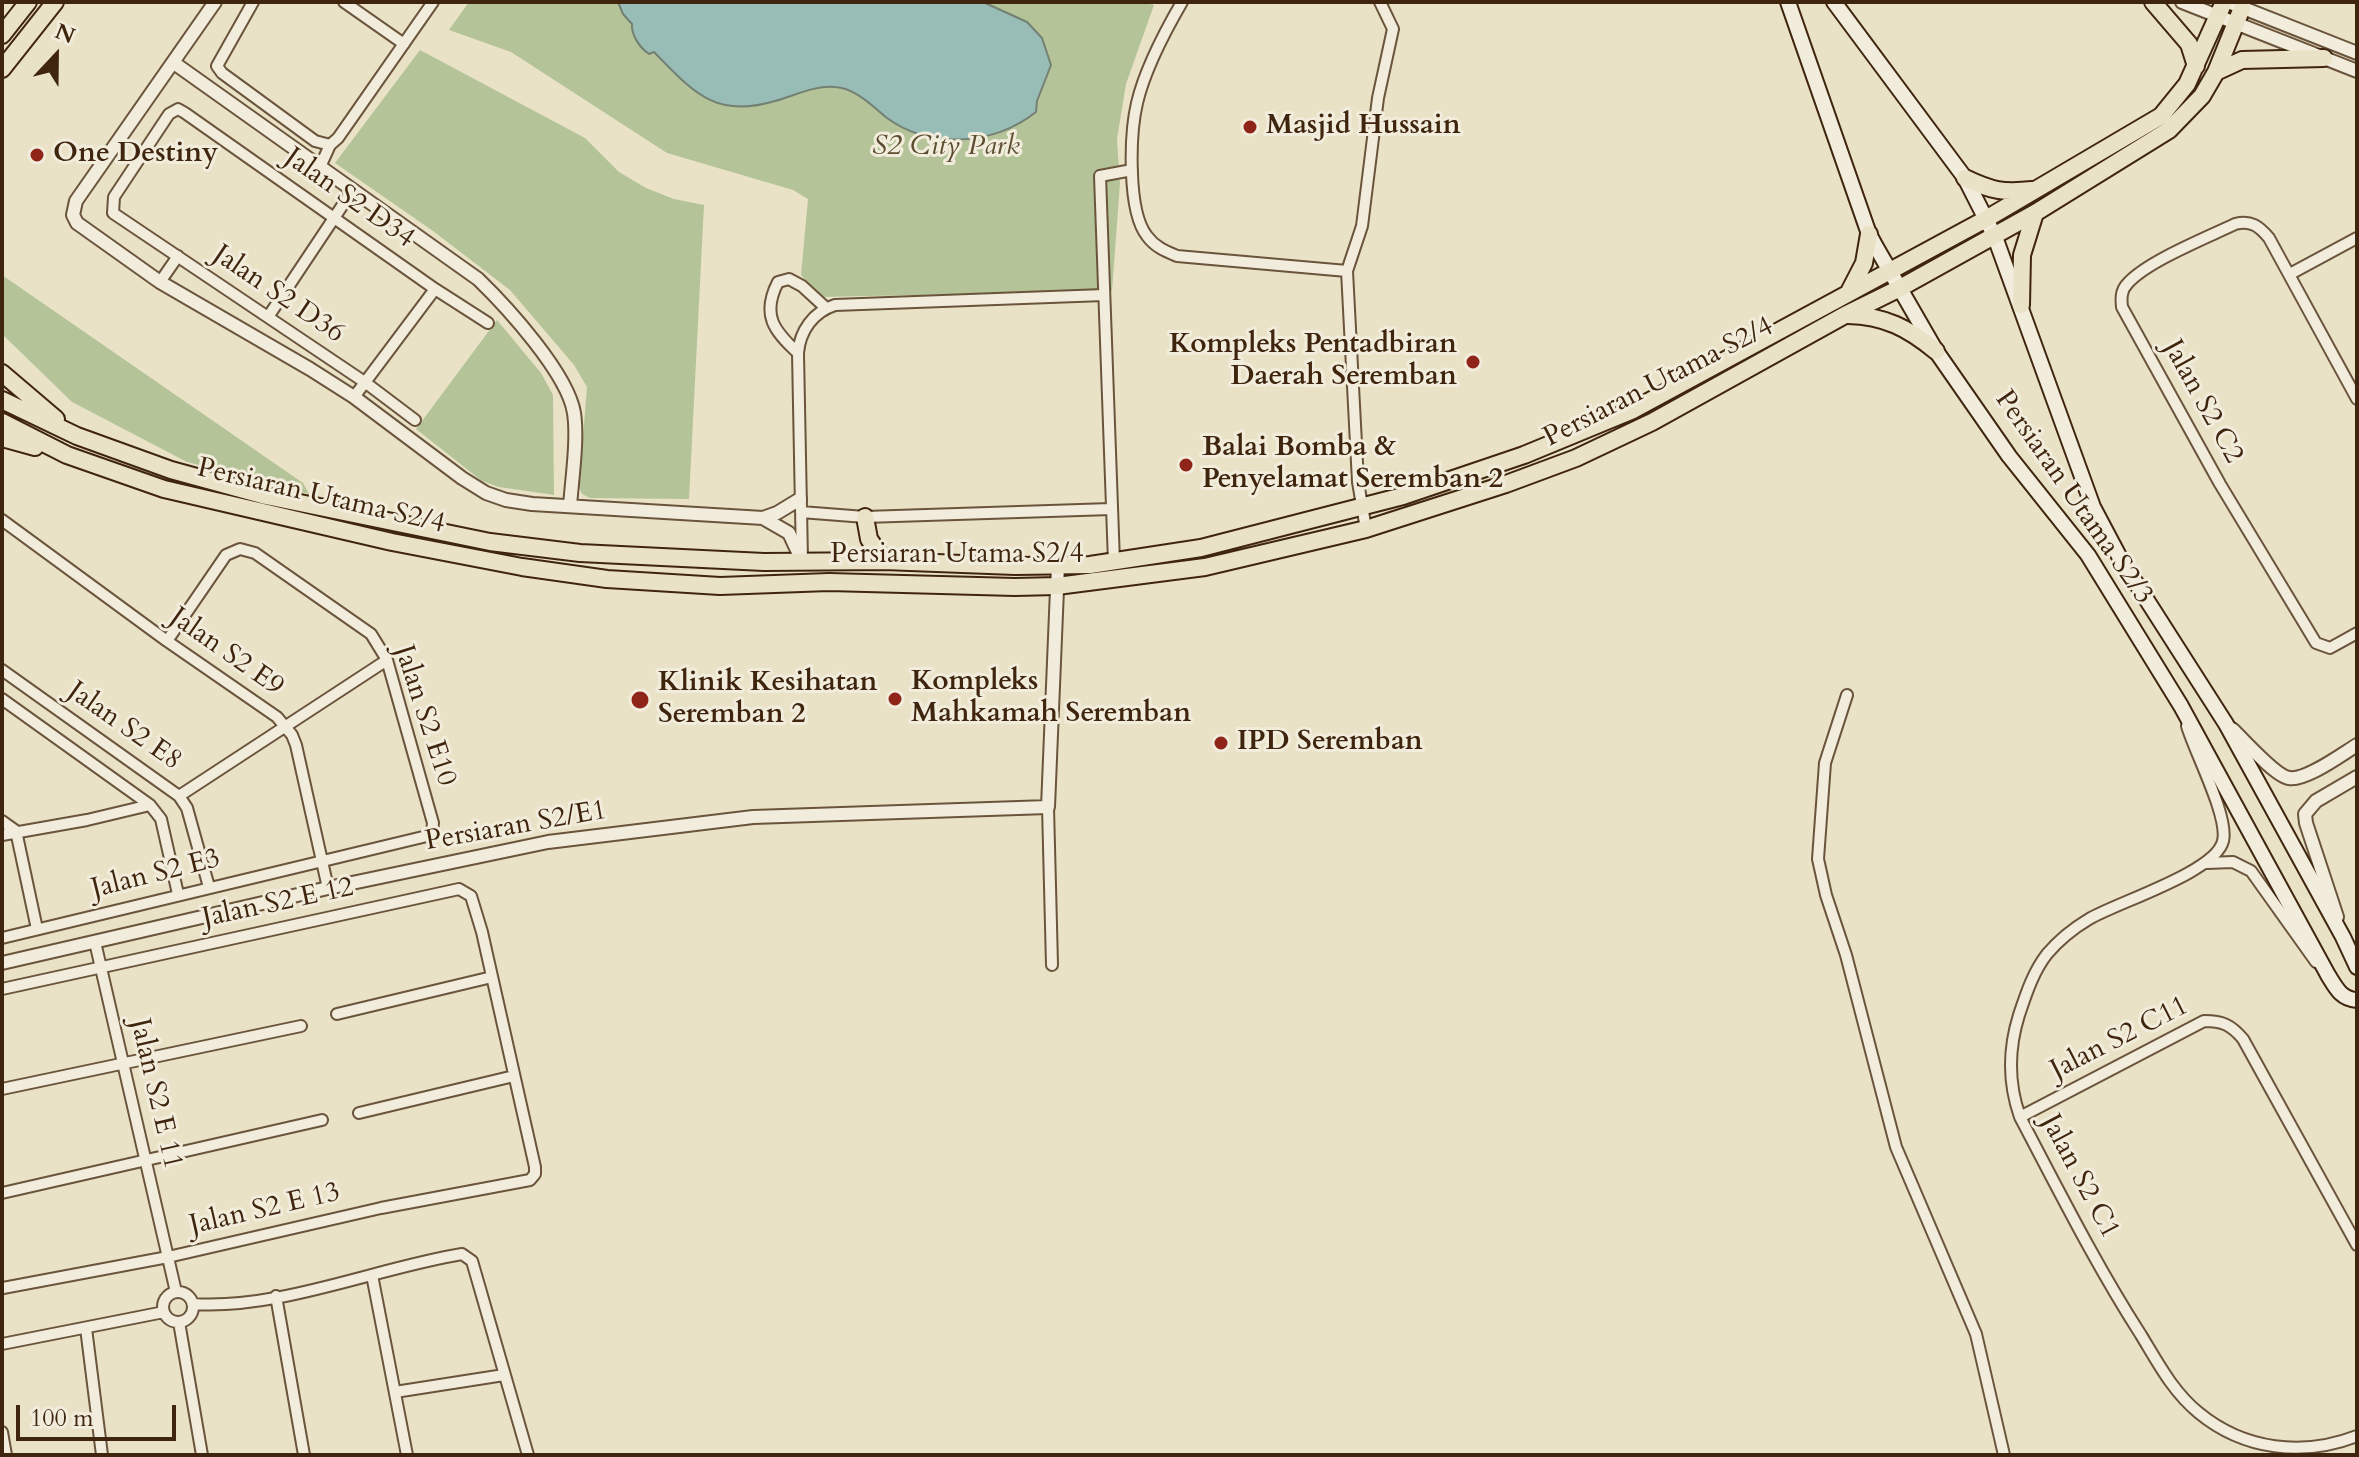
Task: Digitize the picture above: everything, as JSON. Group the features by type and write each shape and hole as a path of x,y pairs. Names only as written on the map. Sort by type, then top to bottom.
{"main road":[{"path":"2,35 28,2"},
{"path":"2,69 55,2"},
{"name":"Persiaran Utama S2/3","path":"1788,2 1869,234 1890,271 1936,351 2009,456 2088,555 2181,706 2328,975 2341,995 2348,1000 2357,1000"},
{"name":"Persiaran Utama S2/3","path":"1834,2 1965,178 1995,237 2093,507 2120,558 2226,724 2357,967"},
{"path":"2153,2 2189,44 2196,66"},
{"name":"Persiaran Utama S2/4","path":"2,400 77,436 171,470 266,496 490,542 580,553 1015,566 1114,562 1201,548 1362,508 1524,455 1633,410 1986,219 2161,116 2182,92 2229,10"},
{"name":"Persiaran Utama S2/4","path":"2,422 67,455 164,489 392,542 522,567 607,579 720,586 829,582 1057,586 1205,567 1366,529 1576,458 1652,422 1845,315 1995,237 2169,130 2202,96 2216,72 2229,10"},
{"path":"2216,72 2242,60 2324,58"},
{"path":"1965,178 2004,193 2038,190"},
{"path":"2021,305 2022,255 2035,213"},
{"path":"1850,291 1864,263 1869,234"},
{"path":"1845,315 1869,316 1892,322 1915,334 1936,351"},
{"path":"2,373 77,436"},
{"path":"2,438 67,455"},
{"path":"865,517 869,539 884,561"},
{"path":"1201,548 1205,567"},
{"path":"802,561 808,570 829,582"}],"street":[{"path":"215,2 76,201 73,215 77,223 160,282 354,397 486,493 519,502 763,518 800,499"},
{"path":"253,2 217,66 222,73 315,141 330,145"},
{"path":"344,2 404,44"},
{"path":"320,167 330,145 338,138 433,2"},
{"path":"1182,2 1136,105 1132,170 1137,216 1145,235 1162,250 1200,260 1347,271"},
{"path":"1366,529 1362,508 1347,271 1362,226 1378,98 1393,29 1380,2"},
{"path":"2182,2 2229,10 2357,53"},
{"path":"2229,10 2324,58 2357,71"},
{"path":"174,63 478,279 500,300 560,378 569,395 574,415 570,506"},
{"name":"Jalan S2 D34","path":"113,213 114,197 169,114 178,109 488,323"},
{"path":"1114,562 1100,176 1132,170"},
{"path":"268,317 352,191"},
{"name":"Jalan S2 D36","path":"113,213 366,383 415,420"},
{"name":"Jalan S2 C2","path":"2290,274 2269,238 2256,224 2245,222 2235,224 2142,271 2126,285 2121,296 2122,307 2220,484 2316,643 2330,648 2357,633"},
{"path":"2357,238 2290,274 2357,399"},
{"path":"160,282 178,256"},
{"path":"798,353 777,334 770,315 771,294 778,282 789,279 802,286 826,308"},
{"path":"354,397 435,289"},
{"path":"802,561 798,353 799,339 811,320 826,308 867,303 1104,295"},
{"path":"801,512 865,517 1111,509"},
{"path":"763,518 789,533 802,561"},
{"name":"Jalan S2 E9","path":"2,520 277,717 285,726 296,745 328,888"},
{"name":"Jalan S2 E10","path":"167,641 226,555 240,549 255,553 371,634 387,660 433,823 432,832 427,836 322,862"},
{"path":"1052,965 1048,807 1058,565"},
{"path":"179,796 387,660"},
{"name":"Jalan S2 E8","path":"2,670 179,796 187,808 209,887"},
{"path":"1847,695 1825,763 1818,859 1896,1147 1976,1334 2004,1455"},
{"path":"2,699 150,805 161,819 178,894"},
{"path":"2181,706 2191,741 2223,822 2222,847 2207,863"},
{"path":"2226,724 2280,775 2290,779 2303,777 2357,745"},
{"path":"2343,937 2305,814 2316,801 2357,777"},
{"path":"2,835 150,805"},
{"name":"Persiaran S2/E1","path":"2,963 328,888 548,842 753,817 1048,807"},
{"path":"2,821 16,831 37,929"},
{"name":"Jalan S2 E3","path":"2,938 322,862"},
{"path":"2207,863 2233,862 2251,871 2311,958 2328,975"},
{"name":"Jalan S2 C1","path":"2207,863 2090,919 2048,953 2029,986 2014,1031 2010,1062 2011,1093 2020,1117 2103,1276 2174,1388 2197,1412 2220,1429 2267,1449 2292,1452 2317,1450 2357,1436"},
{"name":"Jalan S2 E 12","path":"2,989 453,890 471,896 492,977"},
{"name":"Jalan S2 E 11","path":"95,942 176,1292"},
{"path":"337,1014 492,977 514,1076 359,1113"},
{"name":"Jalan S2 C11","path":"2020,1117 2204,1021 2231,1025 2243,1039 2357,1245"},
{"path":"2,1089 123,1066 301,1026"},
{"name":"Jalan S2 E 13","path":"3,1288 168,1257 381,1208 530,1180 535,1174 535,1167 514,1076"},
{"path":"2,1193 322,1120"},
{"path":"193,1304 226,1306 372,1275 418,1261 462,1254 468,1256 528,1455"},
{"path":"372,1275 407,1455"},
{"path":"176,1292 188,1295 193,1304 192,1314 179,1322 170,1320 164,1312 166,1298 176,1292"},
{"path":"276,1296 304,1455"},
{"path":"2,1344 164,1312"},
{"path":"179,1322 202,1455"},
{"path":"86,1328 102,1455"},
{"path":"395,1392 504,1375"},
{"path":"3,1438 6,1455"}],"green space":[{"name":"S2 City Park","path":"469,2 1141,2 1154,5 1126,84 1117,139 1120,183 1112,291 820,297 801,275 808,199 793,190 667,153 511,52 449,30"},
{"path":"420,50 585,138 619,172 646,188 674,199 704,205 689,499 590,498 582,494 579,487 587,387 574,365 510,290 433,231 335,163"},
{"path":"2,275 303,483 309,494 187,462 72,402 2,334"},
{"path":"497,320 541,373 553,395 554,495 499,487 482,481 416,429"}],"water":[{"path":"618,2 983,2 1027,22 1042,38 1051,65 1036,112 1019,123 982,137 942,139 904,128 856,94 842,88 805,91 754,106 721,104 694,90 654,52 649,54 642,48"}],"place":[{"name":"Masjid Hussain","path":"1250,127"},
{"name":"One Destiny","path":"37,155"},
{"name":"Kompleks Pentadbiran Daerah Seremban","path":"1473,362"},
{"name":"Balai Bomba & Penyelamat Seremban 2","path":"1186,465"},
{"name":"Kompleks Mahkamah Seremban","path":"895,699"},
{"name":"Klinik Kesihatan Seremban 2","path":"640,700"},
{"name":"IPD Seremban","path":"1221,743"}]}
